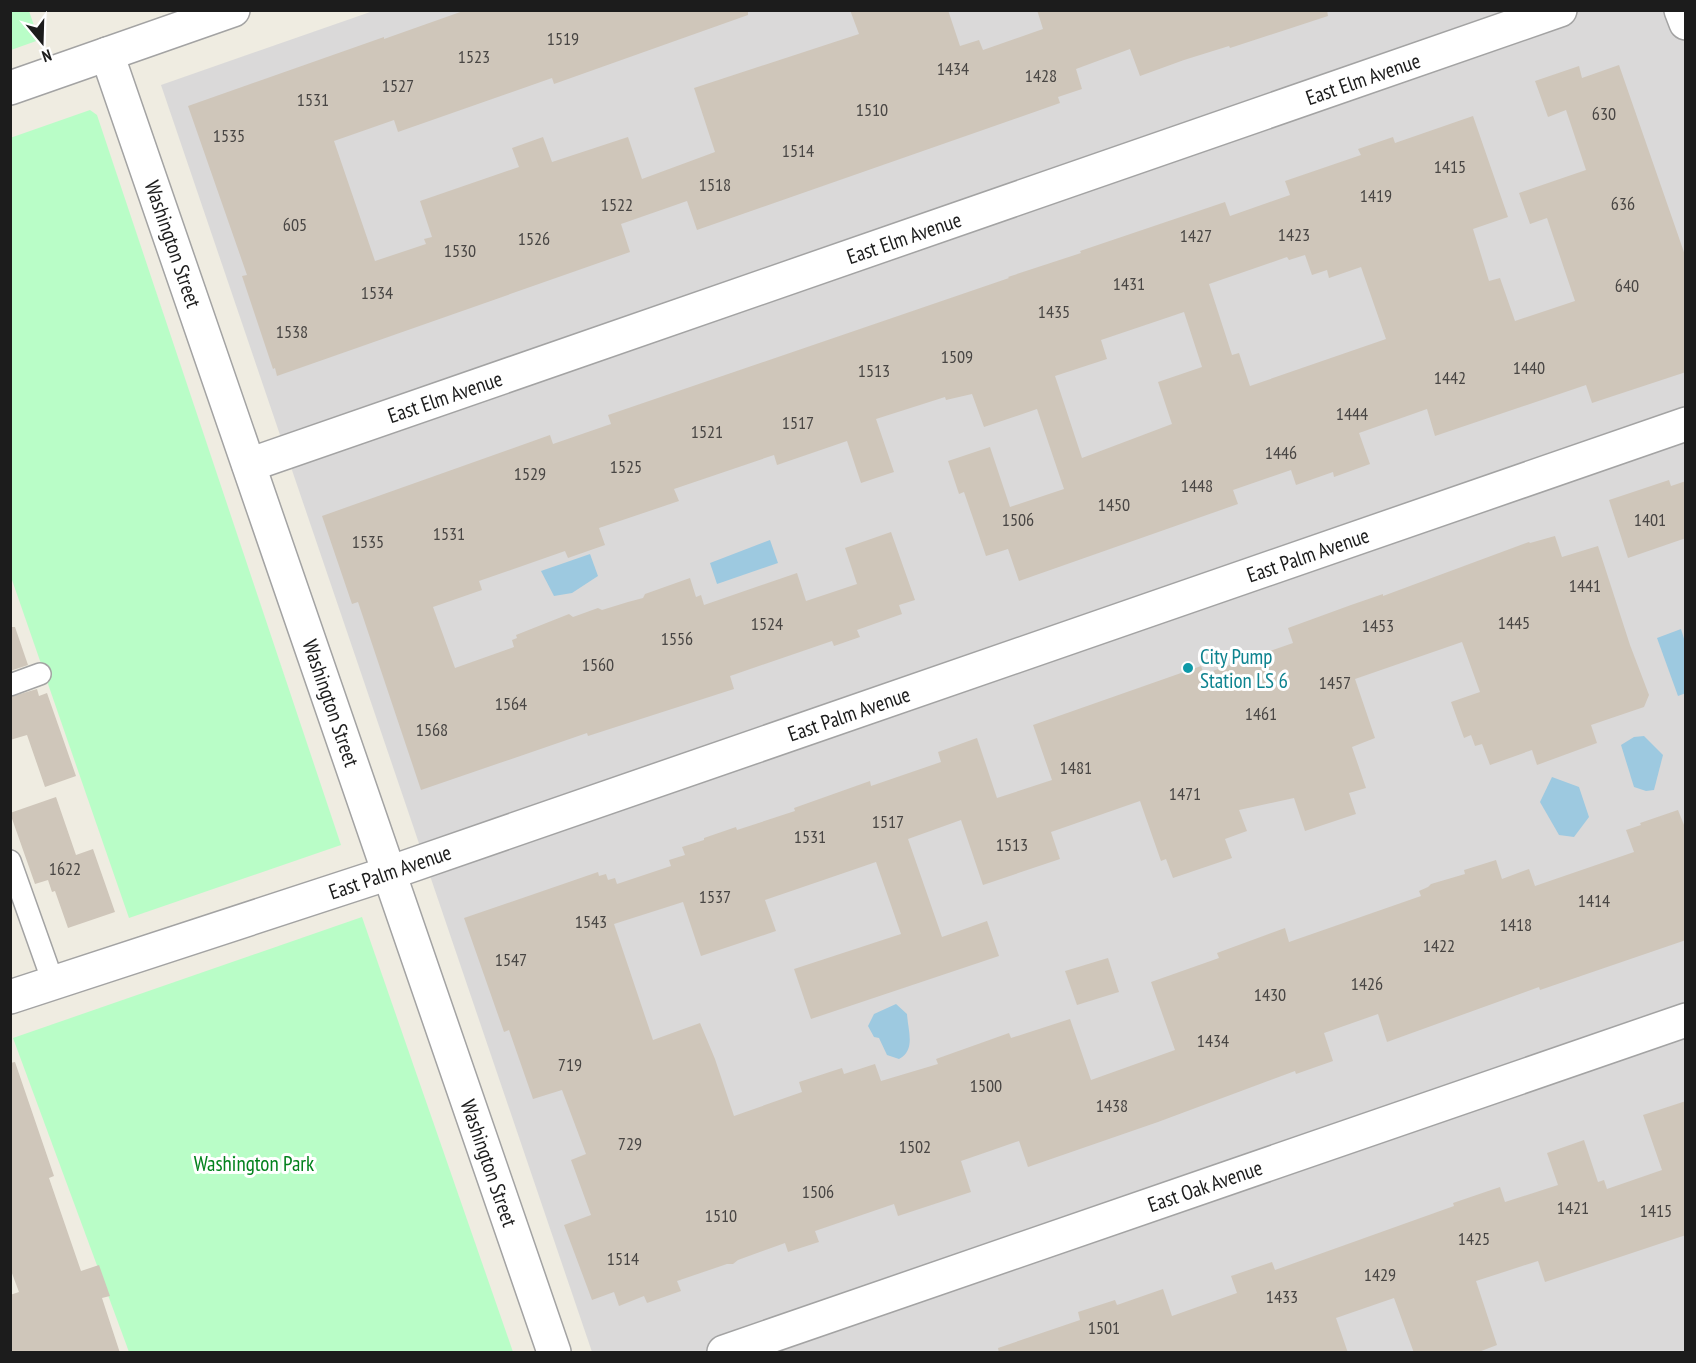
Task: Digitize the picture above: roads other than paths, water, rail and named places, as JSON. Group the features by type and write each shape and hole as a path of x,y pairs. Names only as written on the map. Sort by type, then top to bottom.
{"street":[{"path":"10,88 233,10"},
{"name":"East Elm Avenue","path":"249,465 1560,10"},
{"path":"1681,10 1686,23"},
{"name":"Washington Street","path":"107,54 554,1353"},
{"name":"East Palm Avenue","path":"10,997 389,873 1686,424"},
{"name":"East Oak Avenue","path":"724,1353 1686,1020"}],"lane":[{"path":"10,685 40,674"},
{"path":"10,861 53,982"}],"water":[{"path":"770,540 778,563 717,584 710,563"},
{"path":"590,554 598,576 572,593 554,596 541,571"},
{"path":"1681,629 1685,642 1686,693 1678,696 1657,638"},
{"path":"1644,736 1663,755 1654,790 1646,791 1634,787 1621,745 1634,737"},
{"path":"1552,777 1579,787 1589,817 1574,837 1559,835 1540,802"},
{"path":"896,1004 907,1014 910,1040 908,1051 899,1059 887,1055 879,1038 874,1037 868,1026 874,1014"}],"place":[{"name":"City Pump Station LS 6","path":"1188,668"}],"park label":[{"name":"Washington Park","path":"254,1163"}]}
